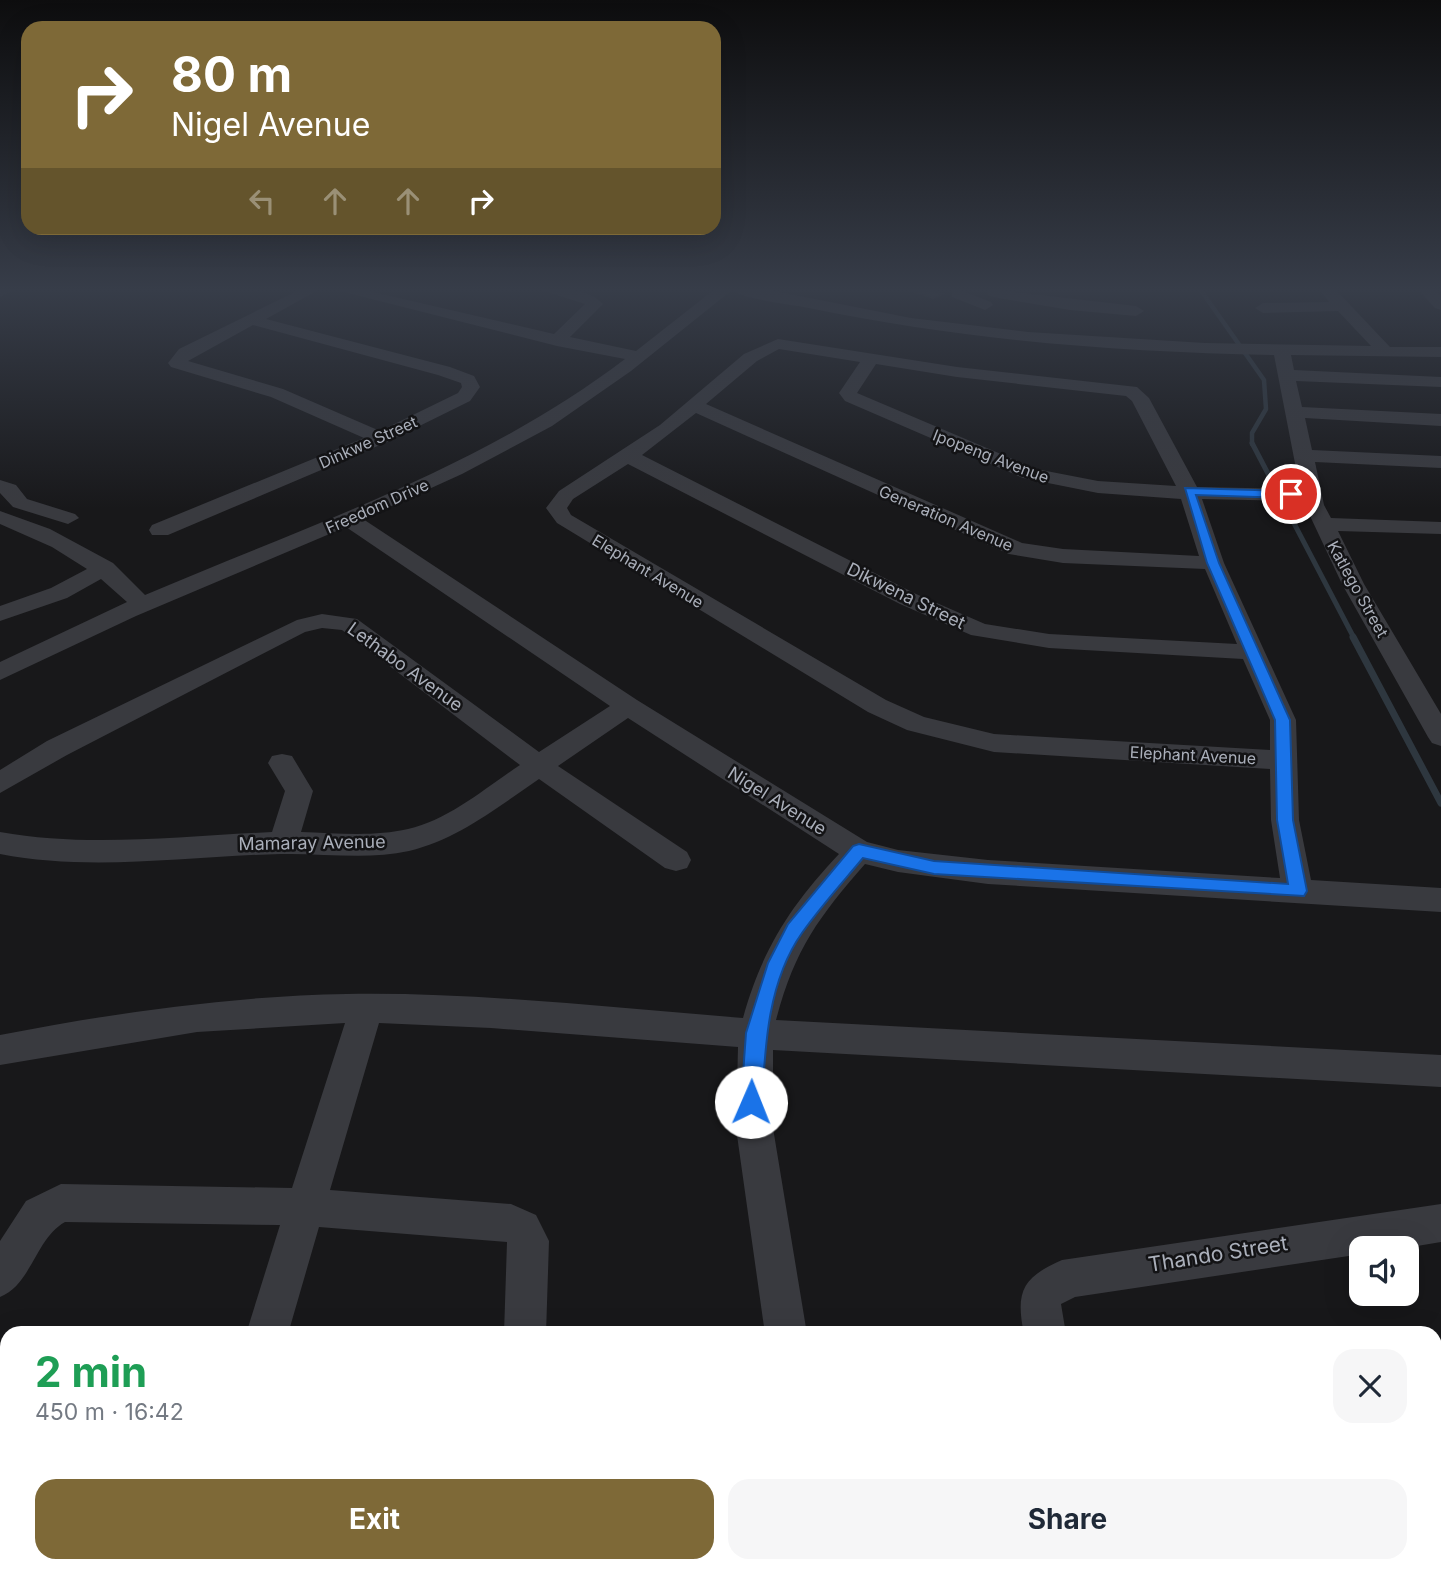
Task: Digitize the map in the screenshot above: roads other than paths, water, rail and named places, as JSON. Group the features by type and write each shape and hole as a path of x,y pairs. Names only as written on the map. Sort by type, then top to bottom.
{"street":[{"path":"178,362 277,393 380,438"},
{"name":"Dinkwe Street","path":"160,530 380,438 464,397 471,387 468,380 411,362"},
{"name":"Freedom Drive","path":"0,672 143,605 348,519 519,438 575,402 628,362"},
{"name":"Elephant Avenue","path":"750,362 667,429 566,495 559,502 557,513 698,602 877,706 916,724 994,743 1285,760 1283,720 1213,563 1189,491 1135,393 1114,387 1028,389 894,362"},
{"name":"Ipopeng Avenue","path":"869,362 851,385 848,393 851,397 1007,466 1054,481 1088,486 1311,495"},
{"name":"Katlego Street","path":"1284,362 1301,455 1311,495 1323,524 1441,737"},
{"path":"1287,375 1441,382"},
{"name":"Generation Avenue","path":"695,407 1017,549 1063,556 1213,563"},
{"path":"1294,412 1441,420"},
{"name":"Dikwena Street","path":"626,455 908,599 979,630 1049,641 1252,652"},
{"path":"1301,455 1441,462"},
{"path":"0,486 9,489 20,503 68,518"},
{"path":"0,517 54,536 105,568 143,605"},
{"name":"Nigel Avenue","path":"348,519 628,706 813,825 859,850 934,867 1441,900"},
{"path":"1323,524 1441,528"},
{"path":"0,614 59,593 105,568"},
{"name":"Lethabo Avenue","path":"0,783 81,736 298,627 322,621 349,624 540,766 676,860"},
{"name":"Mamaray Avenue","path":"0,843 37,850 78,851 283,843 377,844 418,837 461,818 628,706"},
{"path":"1285,760 1285,820 1298,891"},
{"path":"282,763 299,792 283,843"},
{"path":"785,1326 751,1102 755,1033 777,963 794,929 859,850"},
{"path":"270,1326 366,1009"},
{"path":"0,1050 66,1036 140,1026 264,1013 366,1009 1441,1071"},
{"path":"0,1278 40,1215 61,1203 307,1208 511,1223 522,1229 529,1241 526,1326"},
{"name":"Thando Street","path":"1043,1326 1039,1312 1041,1296 1050,1284 1075,1277 1346,1234 1441,1223"}],"waterway":[{"path":"1252,362 1264,380 1266,409 1252,433 1252,443"},
{"path":"1252,443 1354,638"},
{"path":"1353,637 1441,803"}]}
